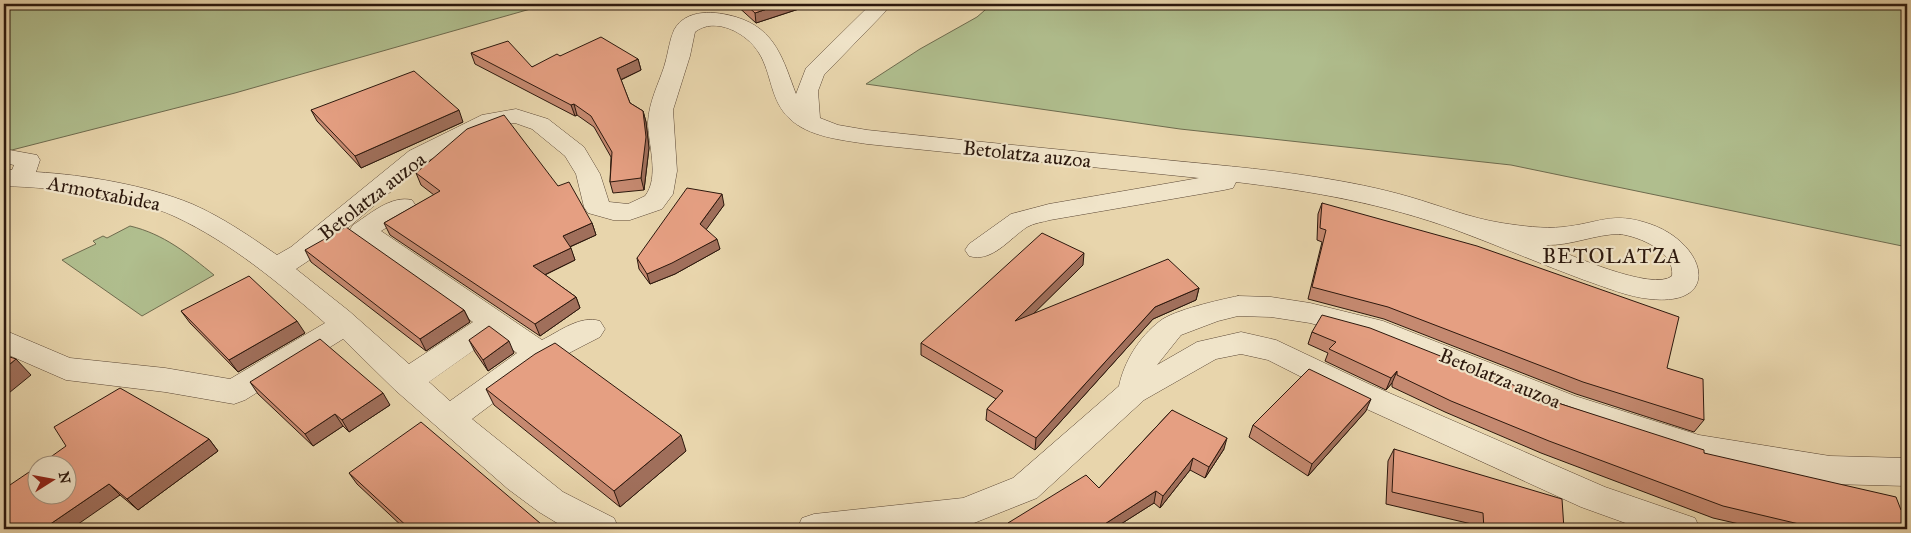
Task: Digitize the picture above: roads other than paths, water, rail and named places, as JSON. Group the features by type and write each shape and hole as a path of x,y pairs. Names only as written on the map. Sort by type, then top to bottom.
{"street":[{"path":"808,120 807,92 814,73 876,9"},
{"name":"Betolatza auzoa","path":"278,267 300,253 418,156 490,120 516,116 540,124 574,152 588,174 597,207 612,213 635,211 654,202 664,187 661,110 673,76 685,29 693,22 707,18 722,18 737,25 768,49 791,107 808,120 835,132 867,138 1250,176 1317,185 1366,194 1412,206 1474,227"},
{"path":"4,156 28,160 12,178"},
{"name":"Betolatza auzoa","path":"979,250 1020,220 1049,212 1211,185 1250,176"},
{"name":"Armotxabidea","path":"12,178 133,195 187,212 278,267"},
{"name":"Betolatza auzoa","path":"403,206 362,231 541,354"},
{"path":"1605,225 1626,226 1662,239 1677,251 1685,262 1687,273 1683,282 1674,288 1655,290 1640,288 1521,248 1474,227 1547,236 1575,234 1605,225"},
{"path":"278,267 406,382 551,504 602,529"},
{"name":"Betolatza auzoa","path":"1133,392 1138,368 1153,347 1171,328 1212,312 1238,306 1271,307 1310,313 1373,329 1565,405 1699,448 1830,470 1907,472"},
{"path":"406,382 494,322"},
{"path":"4,341 66,369 165,380 234,392 344,325"},
{"path":"449,419 528,360 590,330"},
{"path":"814,529 964,512 1025,488 1133,392 1208,350 1241,343 1276,351 1360,393 1584,493 1683,529"}],"district":[{"name":"BETOLATZA","path":"1612,256"}]}
